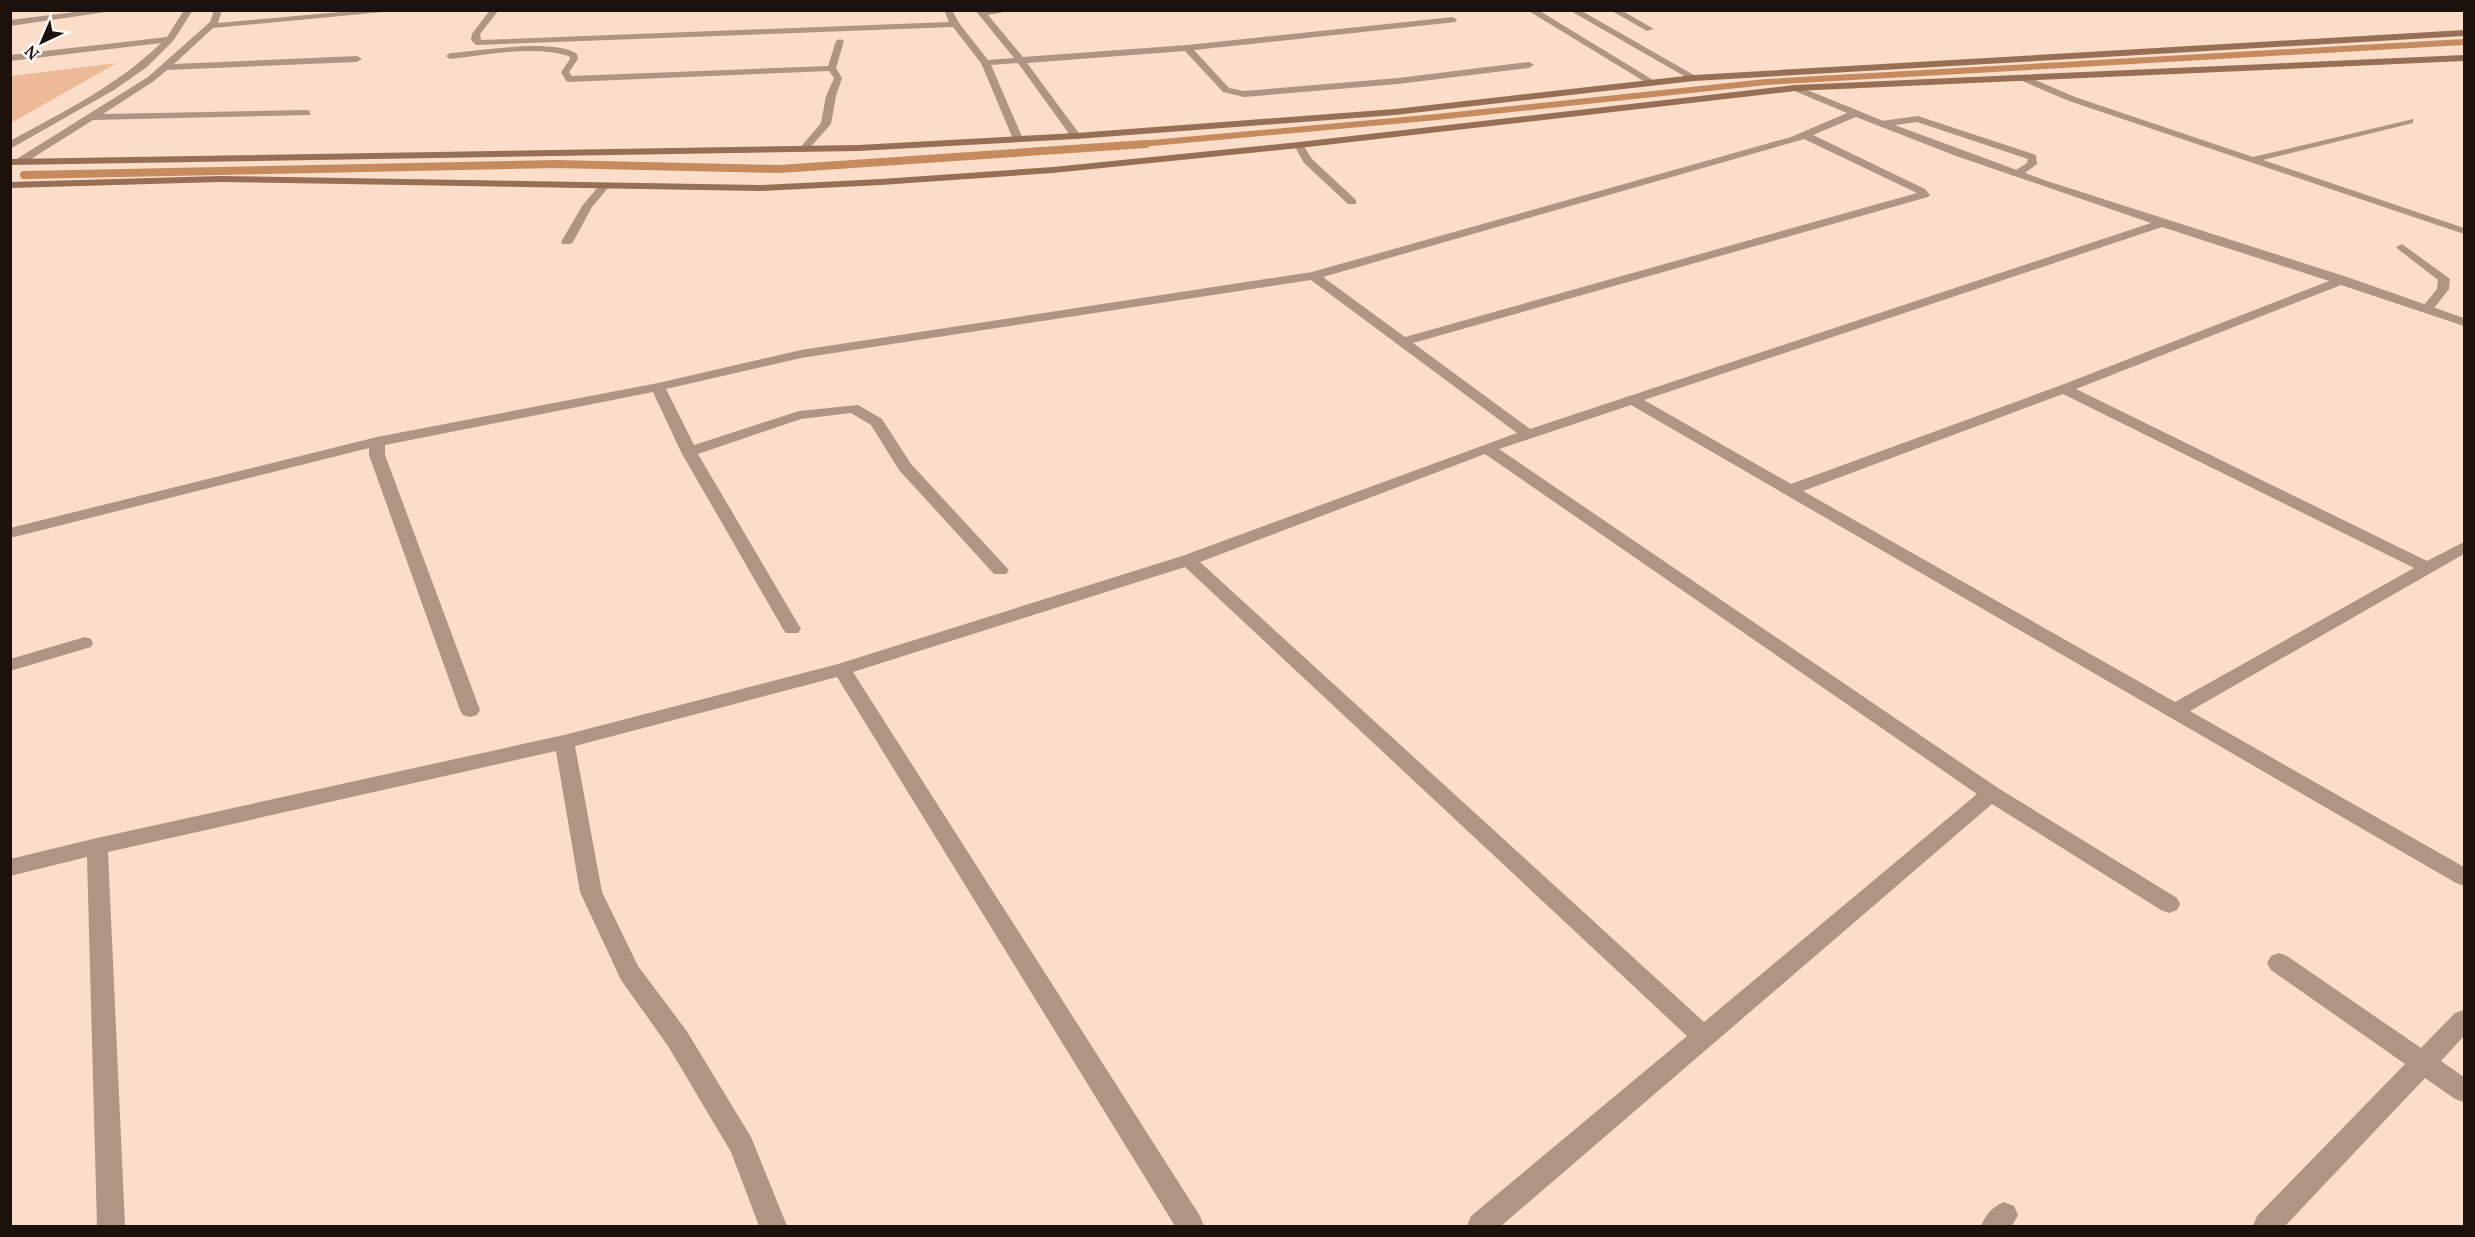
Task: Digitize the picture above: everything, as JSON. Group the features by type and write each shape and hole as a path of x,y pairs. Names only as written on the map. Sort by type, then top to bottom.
{"street":[{"path":"10,23 116,10"},
{"path":"10,146 111,88 144,65 170,39 189,10"},
{"path":"15,162 151,79 214,23 218,10"},
{"path":"209,26 400,10"},
{"path":"495,10 476,34 475,40 479,43 955,24"},
{"path":"948,10 955,24 985,63 1018,138"},
{"path":"980,12 1011,10"},
{"path":"1531,10 1653,83"},
{"path":"1573,10 1694,78"},
{"path":"980,12 1020,60 1076,136"},
{"path":"985,63 1186,48 1453,20"},
{"path":"15,162 804,149 1076,136 1395,112 1694,78 2464,33"},
{"path":"10,58 170,39"},
{"path":"1186,48 1226,90 1244,94 1386,82 1529,65"},
{"path":"163,67 357,58"},
{"path":"10,185 220,179 603,188 760,188 881,182 1053,170 1299,145 1795,88 2464,58"},
{"path":"1795,88 1854,114 2017,174 2343,280 2464,322"},
{"path":"87,117 306,113"},
{"path":"10,533 377,442 658,387 801,354 1313,276 1804,135 1854,114"},
{"path":"1403,342 1921,198 1924,195 1921,191 1804,135"},
{"path":"10,177 79,182"},
{"path":"10,868 97,846 564,742 842,669 1188,560 1486,448 2163,223"},
{"path":"1313,276 1528,434"},
{"path":"1790,490 2064,389 2343,280"},
{"path":"658,387 689,452 792,629"},
{"path":"2064,389 2426,567"},
{"path":"1633,400 2464,877"},
{"path":"689,452 799,415 853,408 877,422 904,467 1000,570"},
{"path":"377,442 377,455 470,710"},
{"path":"1486,448 1991,793 2169,904"},
{"path":"2175,711 2464,547"},
{"path":"1188,560 1703,1036"},
{"path":"842,669 1190,1227"},
{"path":"564,742 591,892 629,973 677,1038 742,1146 773,1227"},
{"path":"1481,1227 1991,793"},
{"path":"97,846 111,1227"},
{"path":"2279,963 2464,1091"},
{"path":"2267,1227 2464,1020"}],"lane":[{"path":"1614,10 1650,29"},
{"path":"804,149 826,124 831,96 838,78 832,68 840,41"},
{"path":"450,56 538,50 567,51 573,54 574,59 565,72 569,79 832,68"},
{"path":"2023,78 2072,99 2464,231"},
{"path":"1881,124 1918,119 2033,157 2032,164 2017,174"},
{"path":"2251,160 2410,121"},
{"path":"1299,145 1308,161 1352,202"},
{"path":"567,242 587,206 603,188"},
{"path":"2402,248 2444,279 2443,289 2427,309"},
{"path":"10,665 85,643"}],"shaded area":[{"path":"117,63 11,123 11,76"}],"waterway":[{"path":"1130,145 1437,117 1766,82 2464,42"},
{"path":"24,175 556,164 779,169 1146,144"}]}
